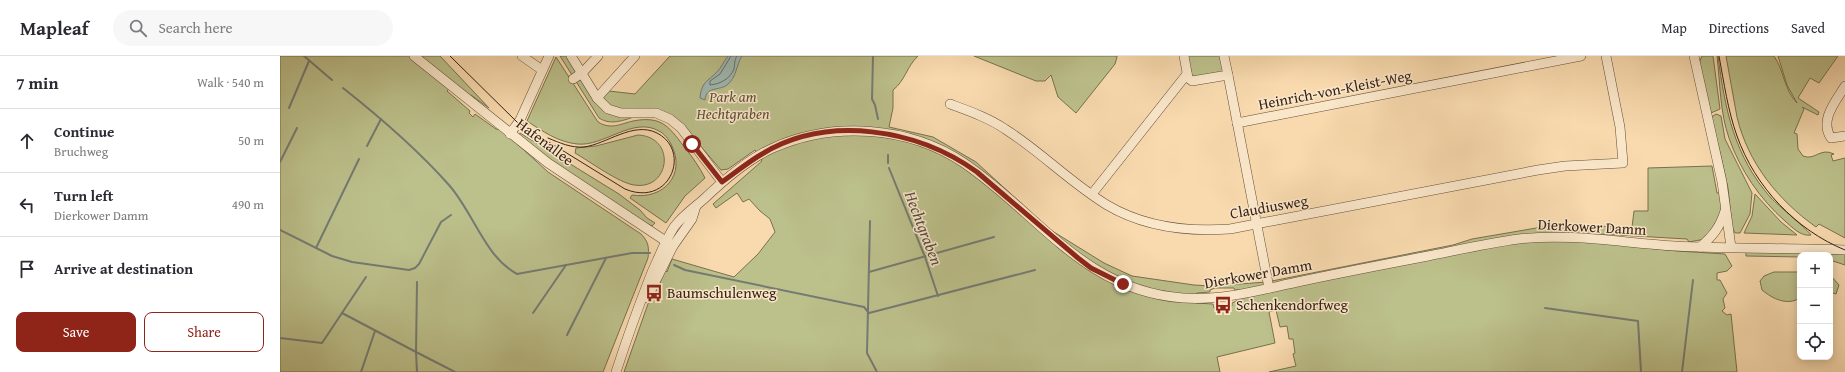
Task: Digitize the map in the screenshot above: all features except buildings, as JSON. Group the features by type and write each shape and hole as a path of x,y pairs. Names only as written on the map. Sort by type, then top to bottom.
{"street":[{"name":"Hafenallee","path":"414,56 548,163 669,244"},
{"path":"522,56 542,70"},
{"path":"510,134 520,120 549,56"},
{"path":"571,56 597,98 608,109 616,112 656,113 676,123 722,182"},
{"path":"572,79 582,73 598,56"},
{"path":"597,98 635,56"},
{"path":"1184,56 1189,80 1192,81 1228,75"},
{"path":"1224,56 1268,288"},
{"name":"Heinrich-von-Kleist-Weg","path":"1237,123 1580,56"},
{"name":"Claudiusweg","path":"950,104 967,110 1004,128 1092,194 1124,214 1180,229 1207,231 1230,229 1538,170 1565,166 1623,163 1620,127 1606,56"},
{"path":"1694,56 1726,208 1731,247"},
{"path":"1092,194 1187,74"},
{"path":"1845,86 1829,113 1827,125 1831,138 1845,136"},
{"name":"Dierkower Damm","path":"616,372 636,314 656,283 669,244 692,218 696,206 722,182 762,154 805,137 842,131 868,131 896,136 927,145 960,160 977,172 1091,268 1123,284 1154,294 1183,298 1230,296 1485,244 1547,237 1585,238 1700,247 1845,250"},
{"path":"1700,247 1713,236 1721,224 1726,208"}],"green space":[{"path":"280,56 410,56 450,88 447,91 470,111 469,113 473,117 475,114 496,129 502,130 548,172 641,234 648,245 648,258 603,372 280,372"},
{"path":"421,56 440,56 489,108 471,95 469,96"},
{"path":"560,56 568,56 597,101 637,116 613,122 608,122 599,118"},
{"name":"Park am Hechtgraben","path":"670,56 918,56 893,90 893,108 889,127 933,137 976,162 1049,229 1104,263 1132,276 1194,285 1211,286 1267,282 1453,245 1472,239 1554,225 1632,227 1634,211 1648,211 1648,168 1712,166 1717,193 1720,193 1722,213 1705,239 1689,242 1687,239 1600,234 1600,243 1677,251 1725,254 1732,266 1727,271 1717,273 1717,280 1720,280 1727,293 1723,299 1725,308 1722,311 1727,315 1731,314 1737,372 1269,372 1296,366 1293,354 1295,353 1293,339 1289,339 1287,326 1280,327 1276,310 1269,312 1275,343 1217,357 1220,372 624,372 649,301 650,302 657,290 659,291 659,285 665,270 667,272 672,259 734,277 758,254 775,232 770,219 749,199 743,202 737,193 716,208 713,204 762,161 755,150 728,169 721,170 680,122 620,110 611,106 602,99 609,91 635,94","holes":["1215,288 1234,288 1235,290 1244,290 1244,297 1232,303 1232,306 1214,308 1213,304 1196,303 1197,293 1210,292 1210,290"]},
{"path":"974,56 1117,57 1115,64 1076,113 1058,97 1051,75 1045,81 1036,81"},
{"path":"1186,56 1222,56 1223,72 1191,78"},
{"path":"1702,56 1713,56 1720,109 1711,113 1699,63"},
{"path":"1717,56 1724,95 1733,131 1748,166 1758,182 1771,198 1811,235 1797,231 1776,212 1759,194 1745,173 1726,128"},
{"path":"1726,56 1774,56 1780,67 1789,92 1797,103 1787,85 1778,56 1838,56 1819,83 1810,78 1798,98 1819,112 1818,115 1802,107 1804,109 1794,133 1797,134 1798,149 1803,156 1811,157 1829,152 1834,154 1831,155 1833,161 1845,158 1845,238 1819,224 1816,227 1789,205 1766,179 1749,150 1742,134 1737,117"},
{"path":"556,57 598,122 611,126 644,120 659,122 665,125 675,135 696,163 705,178 685,196 666,223 630,198 632,195 643,196 653,194 669,183 674,175 676,166 675,155 670,142 661,132 649,127 639,127 629,129 598,141 587,144 577,144 563,141 544,132 527,121"},
{"path":"1716,114 1721,116 1725,139 1752,193 1750,214 1740,233 1735,233 1732,227 1728,188 1719,148 1710,118"},
{"path":"520,133 619,194 655,223 652,226 644,222 558,166 519,135"},
{"path":"638,135 651,138 659,144 663,153 664,163 661,172 655,180 646,185 634,185 620,180 575,153 576,148 596,146"},
{"path":"1755,194 1781,222 1797,235 1744,233 1752,216"},
{"path":"1746,252 1797,253 1797,257 1746,256"},
{"path":"1833,254 1845,254 1845,265 1833,261"},
{"path":"1774,272 1797,272 1797,299 1785,301 1775,299 1762,290 1760,281 1764,276"},
{"path":"1833,278 1839,285 1836,294 1833,293"}],"water":[{"path":"728,56 742,56 733,78 724,87 710,91 705,100 700,98 703,85 718,70"}],"waterway":[{"path":"304,56 332,80"},
{"name":"Hechtgraben","path":"873,56 872,99 878,119"},
{"path":"289,108 309,61"},
{"path":"343,88 398,134 437,172 458,196 496,257 517,274 632,253 650,253"},
{"path":"367,146 381,119"},
{"path":"280,162 297,128"},
{"name":"Hechtgraben","path":"888,155 888,163"},
{"path":"316,248 359,159"},
{"name":"Hechtgraben","path":"889,168 925,257 938,296"},
{"path":"280,230 332,256 352,262 409,270 415,268 419,264 441,222 451,215"},
{"path":"870,221 867,353 877,372"},
{"path":"869,272 994,237"},
{"path":"567,335 606,258"},
{"path":"533,313 566,265"},
{"path":"674,265 685,270 864,307 869,313"},
{"path":"869,313 1035,270"},
{"path":"280,338 322,343 366,277"},
{"path":"1682,372 1693,280"},
{"path":"417,282 416,352 455,372"},
{"path":"1545,308 1638,321 1641,372"},
{"path":"342,313 416,352 417,372"},
{"path":"361,372 375,331"}],"tram line":[{"path":"450,56 518,123 625,189 641,193 654,191 664,184 671,175 674,164 673,152 668,141 657,133 648,130 629,131 584,147 570,146 548,138"},
{"path":"1719,56 1731,117 1745,155 1755,173 1779,205 1794,219 1810,231 1845,250"}],"place":[{"name":"Baumschulenweg","path":"654,293"},
{"name":"Schenkendorfweg","path":"1223,305"}],"route":[{"path":"692,144 722,182 762,154 775,147 805,137 825,133 842,131 868,131 923,143 960,160 977,172 1091,268 1123,284"}]}
